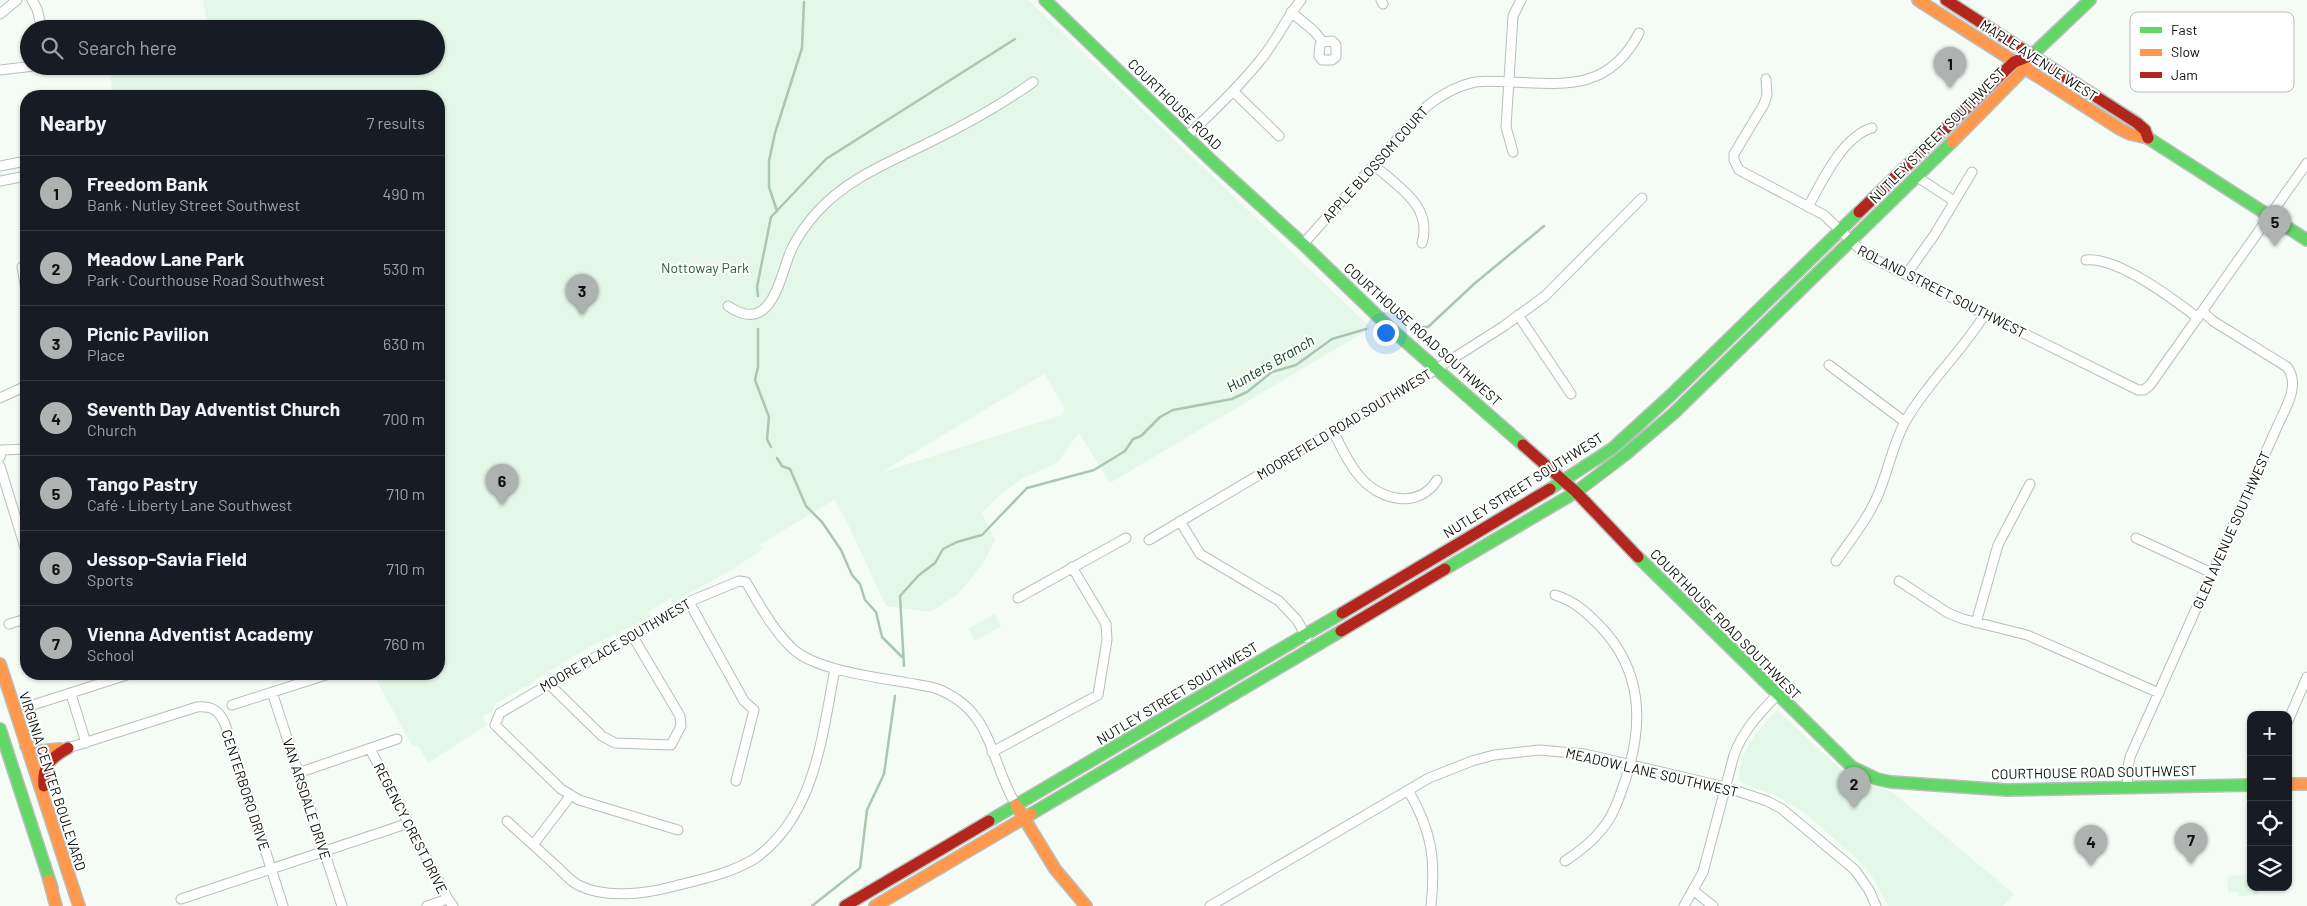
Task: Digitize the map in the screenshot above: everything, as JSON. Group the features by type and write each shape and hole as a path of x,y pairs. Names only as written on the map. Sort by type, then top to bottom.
{"main road":[{"name":"COURTHOUSE ROAD","path":"1045,0 1286,229"},
{"name":"MAPLE AVENUE WEST","path":"1918,0 2120,129 2130,134 2148,138 2307,240"},
{"name":"MAPLE AVENUE WEST","path":"1946,0 2137,123 2145,130 2148,138"},
{"path":"2032,55 2090,0"},
{"name":"NUTLEY STREET SOUTHWEST","path":"845,906 1564,482 1613,448 1637,427 2014,62 2032,55"},
{"name":"NUTLEY STREET SOUTHWEST","path":"875,906 1576,492 1645,440 1917,177 2024,69 2032,55"},
{"name":"COURTHOUSE ROAD SOUTHWEST","path":"1286,229 1390,328 1576,492 1618,538 1840,757 1852,766 1877,779 1892,782 2008,790 2247,785"},
{"name":"VIRGINIA CENTER BOULEVARD","path":"0,664 79,906"},
{"path":"0,729 56,906"},
{"path":"26,746 40,751 68,748"},
{"path":"50,820 43,776 44,768 50,758 68,748"},
{"path":"2292,784 2307,784"},
{"path":"1016,805 1056,869 1086,906"},
{"path":"48,880 61,906"}],"street":[{"path":"0,14 17,0"},
{"path":"32,0 38,9 40,20"},
{"path":"1187,136 1233,92 1262,58 1291,12 1301,0"},
{"path":"1513,152 1506,128 1508,82 1513,16 1521,0"},
{"path":"1291,12 1314,30 1323,42"},
{"name":"APPLE BLOSSOM COURT","path":"1303,244 1437,97 1455,88 1476,82 1560,85 1586,80 1605,71 1621,59 1639,33"},
{"path":"0,70 20,68"},
{"name":"ROLAND STREET SOUTHWEST","path":"1766,79 1767,94 1764,104 1734,154 1734,160 1739,170 1824,215 1850,242 1866,254 2110,378 2138,390 2144,390 2150,385 2201,315"},
{"path":"728,306 739,312 751,313 761,311 772,302 796,240 815,215 838,192 870,172 967,124 1033,82"},
{"path":"1233,92 1279,136"},
{"path":"1808,207 1849,141 1855,135 1872,128"},
{"path":"0,166 20,162"},
{"path":"2201,315 2307,163"},
{"path":"1374,165 1420,209 1425,226 1422,243"},
{"path":"1906,275 1935,234 1972,172"},
{"path":"0,181 20,177"},
{"path":"1917,177 1954,201"},
{"name":"MOOREFIELD ROAD SOUTHWEST","path":"1149,540 1437,369 1518,316 1545,296 1642,198"},
{"name":"GLEN AVENUE SOUTHWEST","path":"2086,260 2104,261 2116,265 2175,301 2213,321 2287,367 2293,378 2294,385 2128,762 2128,787"},
{"path":"1836,561 1875,503 1890,456 1905,422 1974,333 1985,314"},
{"path":"1518,316 1571,394"},
{"path":"1829,365 1905,422"},
{"path":"0,398 20,389"},
{"path":"1333,431 1357,473 1371,488 1381,493 1392,497 1412,499 1428,492 1437,480"},
{"path":"1,450 20,449"},
{"path":"0,466 20,531"},
{"path":"1976,623 1998,545 2030,484"},
{"path":"1180,521 1200,554 1279,602 1296,620 1313,647"},
{"path":"1018,598 1126,538"},
{"path":"2136,538 2212,573"},
{"path":"992,752 1098,695 1107,640 1106,624 1072,567"},
{"name":"MOORE PLACE SOUTHWEST","path":"571,795 561,789 495,725 500,713 689,602 739,580 746,582 783,638 793,649 812,662 835,669"},
{"path":"1898,581 1948,613 1976,623 2027,635 2159,693"},
{"path":"1555,596 1566,599 1585,611 1608,635 1626,663 1635,692 1637,708 1636,729 1630,764 1618,803 1592,841 1565,861"},
{"path":"689,602 744,701 754,710 736,781"},
{"path":"9,624 20,620"},
{"path":"549,684 602,736 615,743 671,745 681,726 680,716 632,635"},
{"path":"507,821 575,884 590,891 653,892 711,876 756,858 775,840 792,818 809,786 818,755 835,669 914,683 948,693 967,706 982,726 1001,778 1016,805"},
{"path":"2292,712 2307,676"},
{"path":"36,704 112,680"},
{"path":"232,705 308,680"},
{"name":"VAN ARSDALE DRIVE","path":"272,692 342,906"},
{"path":"70,694 86,742"},
{"path":"1684,906 1694,891 1708,856 1725,787 1739,742 1754,719 1777,695"},
{"name":"CENTERBORO DRIVE","path":"68,748 191,708 205,706 217,711 225,724 283,906"},
{"path":"298,773 397,739"},
{"name":"REGENCY CREST DRIVE","path":"370,749 450,903"},
{"name":"MEADOW LANE SOUTHWEST","path":"1210,906 1429,778 1472,761 1516,752 1561,751 1630,764 1752,794 1782,809 1855,870 1869,890 1876,906"},
{"path":"1408,790 1421,813 1432,845 1434,879 1432,906"},
{"path":"533,845 571,795 621,814 678,830"},
{"path":"181,899 324,853 409,823"},
{"path":"1694,891 1713,906"},
{"path":"427,906 450,903"}],"green space":[{"name":"Nottoway Park","path":"203,0 1028,0 1371,328 1110,483 1079,433 1057,463 1023,478 1003,492 982,513 995,540 983,564 958,594 930,612 886,606 846,520 834,500 759,545 763,549 733,569 674,602 671,598 648,612 651,617 593,645 535,680 528,687 524,687 494,705 494,710 483,717 487,725 428,763 418,745 413,747 376,680 445,680 445,90 112,90 110,77 112,75 445,75 445,20 206,20","holes":["1044,374 1065,408 1062,415 880,473"]},
{"path":"995,614 1001,626 975,641 968,629"},
{"path":"1777,710 1840,769 1861,783 1892,792 2014,894 2003,906 1888,906 1871,875 1856,858 1806,814 1775,795 1744,784 1739,780 1739,770 1746,751 1757,733"},
{"path":"2247,874 2247,891 2258,891 2259,895 2238,896 2238,892 2228,893 2227,877"}],"waterway":[{"path":"777,211 769,187 769,161 775,133 802,48 804,2"},
{"path":"758,296 757,287 771,217 826,159 1015,39"},
{"name":"Hunters Branch","path":"1411,327 1428,327 1474,284 1544,226"},
{"path":"758,329 758,367 755,380 769,417 767,439 771,447"},
{"name":"Hunters Branch","path":"904,666 900,596 919,575 935,563 943,549 957,542 982,535 1027,488 1094,470 1125,451 1133,439 1141,436 1160,417 1173,410 1232,399 1247,392 1272,372 1296,365 1332,339 1366,329"},
{"path":"777,458 782,466 790,469 806,506 822,522 841,550 852,575 860,584 865,600 876,612 882,637 902,657"},
{"name":"Hunters Branch","path":"812,906 860,868 867,810 884,774 895,696"}],"traffic: fast":[{"path":"1045,0 1214,163 1303,244 1390,328 1523,445"},
{"path":"2032,55 2090,0"},
{"path":"2148,138 2307,240"},
{"path":"1445,569 1576,492 1626,454 1674,413 1952,142"},
{"path":"1550,489 1613,448 1670,396 1859,212"},
{"path":"1638,557 1852,767 1877,779 1891,782 2007,790 2247,785"},
{"path":"989,821 1342,613"},
{"path":"1031,814 1341,631"},
{"path":"0,729 52,888"}],"traffic: slow":[{"path":"1918,0 2120,129 2130,134 2148,138"},
{"path":"1952,142 2024,69 2032,55"},
{"path":"0,664 79,906"},
{"path":"26,746 40,751 60,749"},
{"path":"2292,784 2307,784"},
{"path":"1016,805 1055,869 1086,906"},
{"path":"875,906 1031,814"},
{"path":"49,880 56,906"}],"traffic: jam":[{"path":"1946,0 2137,123 2145,130 2148,138"},
{"path":"1859,212 2014,62 2032,55"},
{"path":"1523,445 1576,492 1638,557"},
{"path":"1342,613 1550,489"},
{"path":"1341,631 1445,569"},
{"path":"44,786 46,767 52,759 68,748"},
{"path":"845,906 989,821"}],"place":[{"name":"Freedom Bank","path":"1950,88"},
{"name":"Tango Pastry","path":"2275,246"},
{"name":"Picnic Pavilion","path":"582,315"},
{"name":"Jessop-Savia Field","path":"502,505"},
{"name":"Meadow Lane Park","path":"1854,808"},
{"name":"Vienna Adventist Academy","path":"2191,864"},
{"name":"Seventh Day Adventist Church","path":"2091,866"}]}
